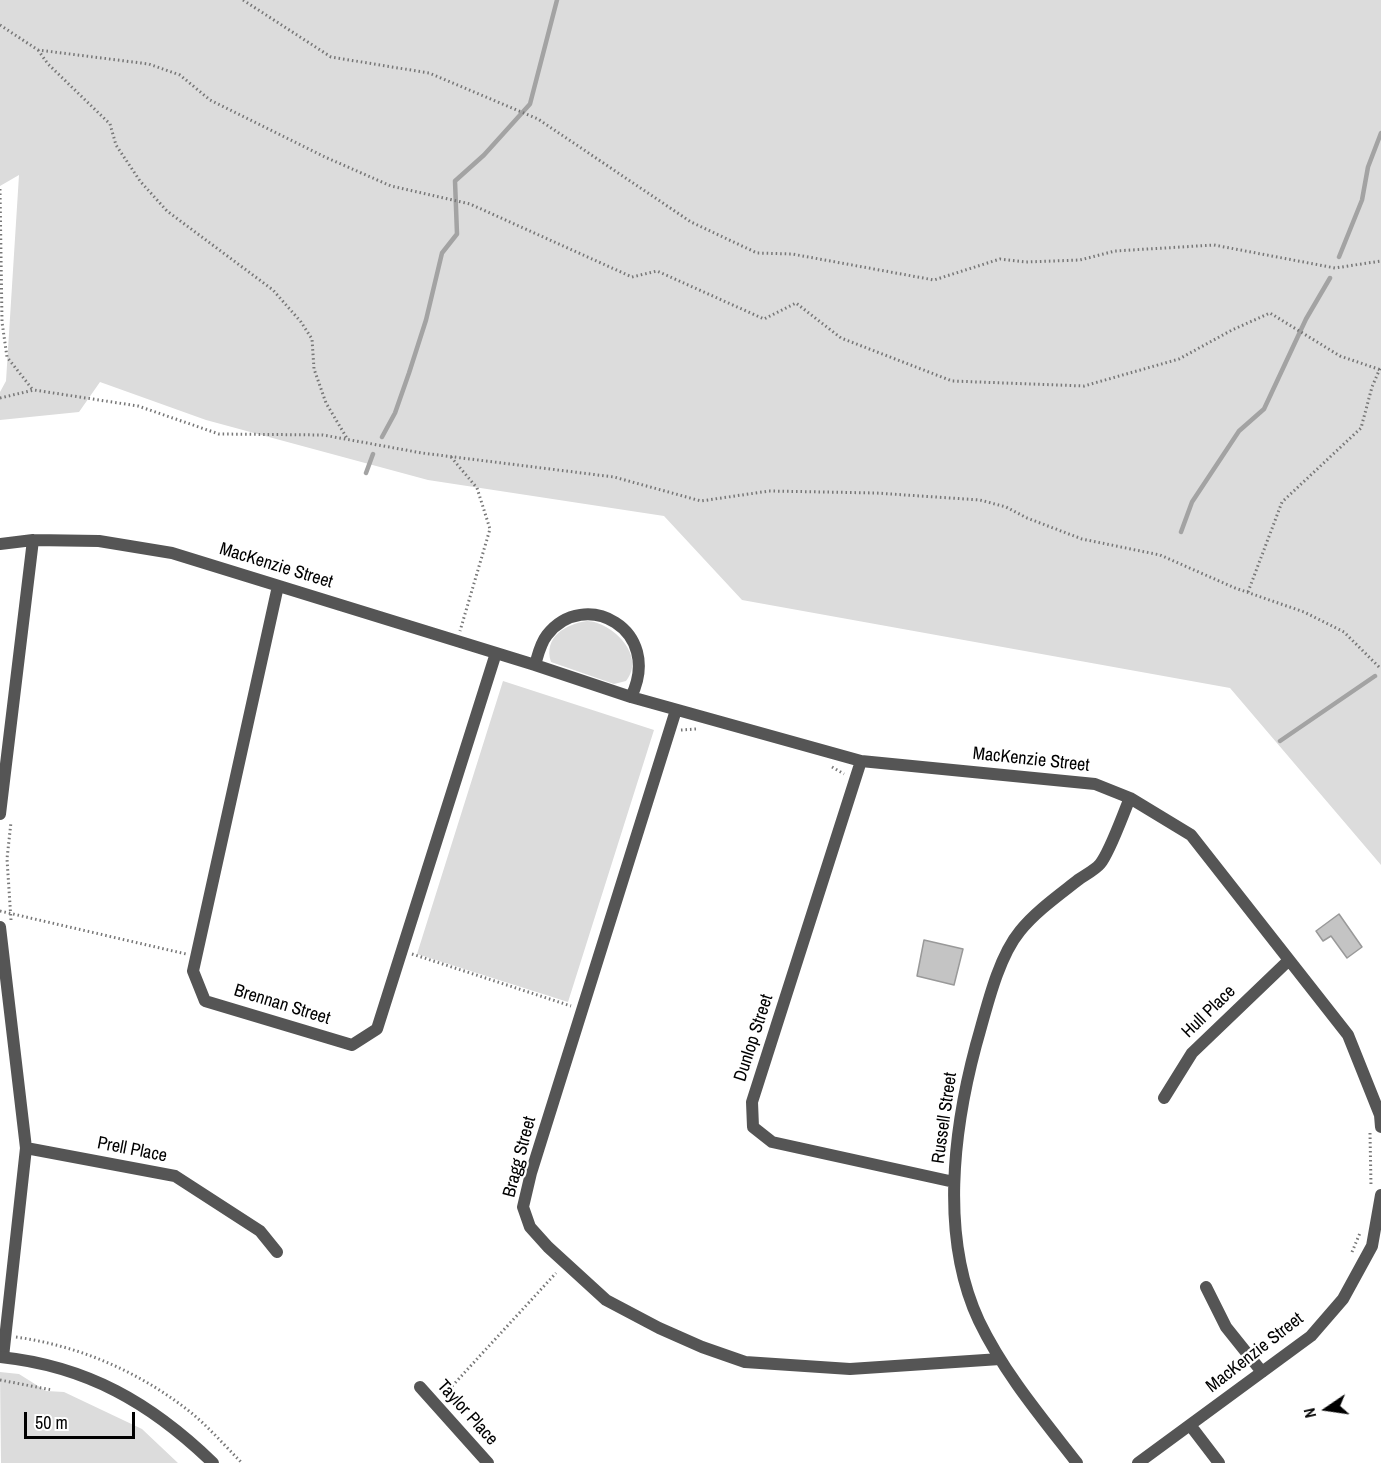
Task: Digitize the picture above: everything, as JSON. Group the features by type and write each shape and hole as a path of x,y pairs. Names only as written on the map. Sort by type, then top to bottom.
{"street":[{"name":"MacKenzie Street","path":"0,544 33,540 99,541 172,553 631,697 861,761 1095,784 1130,798 1191,835 1348,1035 1378,1122"},
{"path":"0,814 33,540"},
{"name":"Brennan Street","path":"279,586 193,972 206,1001 352,1045 377,1029 496,653"},
{"path":"535,665 542,643 555,627 574,617 596,615 606,618 625,630 637,648 639,680 631,697"},
{"name":"Bragg Street","path":"676,710 582,1009 523,1207 530,1227 606,1300 659,1328 745,1362 850,1369 1000,1359"},
{"name":"Dunlop Street","path":"861,761 752,1102 753,1127 772,1142 954,1182"},
{"name":"Russell Street","path":"1077,1463 1000,1359 979,1320 963,1276 955,1232 954,1182 965,1085 990,996 1007,953 1020,931 1058,895 1100,864 1130,798"},
{"path":"0,927 26,1148 2,1357 60,1367 117,1389 185,1436 213,1463"},
{"name":"Hull Place","path":"1164,1098 1192,1053 1288,961"},
{"name":"Prell Place","path":"26,1148 175,1176 260,1231 277,1252"},
{"name":"MacKenzie Street","path":"1138,1463 1311,1336 1343,1299 1372,1246 1380,1214 1376,1196"},
{"path":"1206,1287 1226,1327 1262,1372"},
{"name":"Taylor Place","path":"420,1387 488,1463"},
{"path":"1190,1425 1219,1463"}],"path":[{"path":"243,0 331,57 429,73 538,119 691,222 757,253 792,254 934,280 1000,259 1026,262 1080,260 1115,251 1214,245 1335,268 1381,261"},
{"path":"0,25 38,50 48,64 110,124 116,145 140,181 167,211 273,290 301,322 312,339 314,369 326,403 348,440"},
{"path":"38,50 150,64 180,75 210,100 391,186 470,204 632,278 657,271 764,319 796,303 841,338 952,381 1084,386 1179,359 1232,330 1270,313 1340,356 1380,369 1372,387 1361,428 1282,502 1248,592"},
{"path":"0,189 2,322 7,357 33,390"},
{"path":"0,398 33,390 138,406 219,434 323,435 450,456 614,477 701,501 769,491 876,493 980,500 1006,507 1082,539 1160,555 1248,592 1304,612 1344,632 1381,669"},
{"path":"450,456 477,488 489,529 457,641"},
{"path":"685,731 694,729"},
{"path":"834,768 838,773"},
{"path":"9,832 6,859 10,914"},
{"path":"0,911 196,956"},
{"path":"402,951 582,1009"},
{"path":"1376,1196 1378,1122"},
{"path":"1350,1258 1363,1224"},
{"path":"435,1404 565,1263"},
{"path":"0,1380 52,1390"}],"shaded area":[{"path":"0,0 1381,0 1381,865 1230,688 742,600 664,516 428,480 206,420 100,382 79,412 0,420 0,392 6,381 19,175 0,186"},
{"path":"587,621 607,627 624,642 632,661 631,671 626,681 614,684 551,662 550,645 558,633 571,625"},
{"path":"503,681 654,730 568,1002 417,954"},
{"path":"0,1372 19,1374 46,1391 64,1392 142,1429 178,1463 1,1463"}],"building":[{"path":"1339,914 1362,947 1347,958 1331,936 1323,941 1316,931"},
{"path":"924,940 963,949 954,985 917,976"}],"waterway":[{"path":"382,437 395,413 409,373 426,320 442,253 457,234 455,181 484,155 530,104 557,0"},
{"path":"1339,257 1362,200 1368,167 1381,133"},
{"path":"1181,532 1192,502 1239,431 1264,409 1306,319 1330,278"},
{"path":"366,473 373,454"},
{"path":"1280,741 1375,676"}]}
